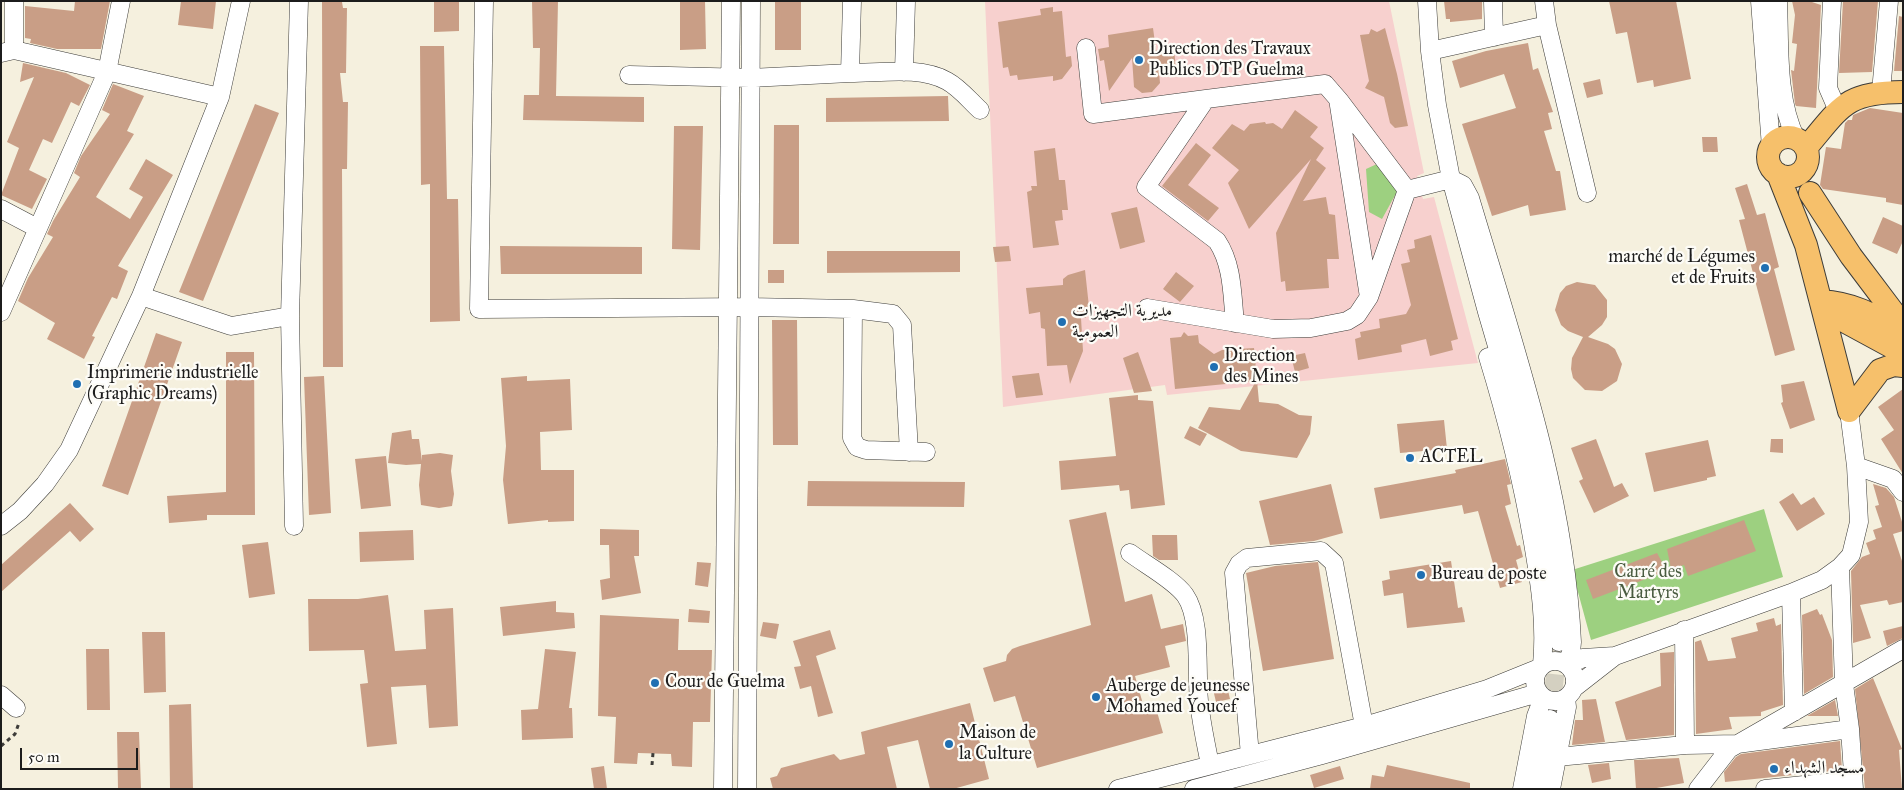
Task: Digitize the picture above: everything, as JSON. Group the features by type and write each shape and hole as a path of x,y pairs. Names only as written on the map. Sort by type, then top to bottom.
{"main road":[{"path":"1778,174 1784,176 1797,175 1803,150 1838,110 1854,99 1892,92"},
{"path":"1803,150 1782,138 1771,146 1769,161 1778,174 1794,209 1812,263 1849,411"},
{"path":"1803,150 1810,193 1812,263"},
{"path":"1810,193 1850,256 1903,325"},
{"path":"1821,301 1864,309 1903,334"},
{"path":"1821,301 1844,321 1903,352"},
{"path":"1849,411 1880,370 1894,365 1903,366"}],"street":[{"path":"14,1 8,51 220,97"},
{"path":"1,312 107,72 121,1"},
{"path":"1,526 20,511 46,484 69,450 141,296 220,97 241,1"},
{"path":"294,526 290,316 299,1"},
{"path":"484,1 479,309 749,307 853,309 893,314 902,325 917,452 866,450 857,447 852,438 853,309"},
{"path":"723,789 730,1"},
{"path":"747,789 751,1"},
{"path":"850,74 852,1"},
{"path":"904,72 906,1"},
{"path":"1427,1 1430,51 1451,179 1487,312 1538,486 1554,585 1559,642"},
{"path":"1493,1 1494,37"},
{"path":"1544,1 1547,25 1587,193"},
{"path":"1760,1 1771,146"},
{"path":"1778,1 1783,96 1790,127 1803,150"},
{"path":"1832,1 1828,88 1838,110"},
{"path":"1889,1 1892,92"},
{"path":"1430,51 1547,25"},
{"path":"1086,48 1093,114 1325,84 1407,190"},
{"path":"629,75 750,78 904,72 933,75 949,82 980,110"},
{"path":"1335,95 1338,99 1369,298"},
{"path":"1206,99 1146,187 1217,241 1223,250 1228,262 1235,323"},
{"path":"1451,179 1448,199 1452,220 1483,339 1517,457 1543,610 1540,667 1534,680 1540,695 1522,789"},
{"path":"1407,190 1451,179 1463,185 1470,198 1542,448 1566,562 1572,642 1567,665"},
{"path":"1147,308 1273,329 1333,326 1357,315 1369,298 1407,190"},
{"path":"1,209 37,228"},
{"path":"141,296 231,326 290,316"},
{"path":"1567,665 1582,658 1615,656 1790,593 1822,580 1840,567 1851,554 1857,531 1856,466 1849,411"},
{"path":"1856,466 1893,479 1903,492"},
{"path":"1250,755 1234,573 1239,564 1247,558 1321,551 1334,563 1364,726"},
{"path":"1130,553 1185,594 1191,607 1198,648 1199,705 1210,765"},
{"path":"1765,789 1854,784 1850,728 1844,684 1840,567"},
{"path":"1790,593 1794,712"},
{"path":"1684,630 1685,745"},
{"path":"1698,789 1729,749 1903,649"},
{"path":"1194,789 1322,756 1540,695 1554,702 1570,693 1615,656"},
{"path":"1118,789 1364,726 1486,689 1554,660 1567,665 1575,676 1570,693 1552,789"},
{"path":"1,695 16,708"},
{"path":"1537,789 1550,719"},
{"path":"1557,757 1685,745 1737,744 1850,728"}],"path":[{"path":"1,746 15,734 19,724 16,708"},
{"path":"652,764 653,753"}],"shaded area":[{"path":"985,1 1389,1 1424,173 1417,176 1423,199 1434,197 1478,363 1167,395 1165,385 1003,407"}],"green space":[{"path":"1377,164 1399,188 1382,219 1369,212 1366,169"},
{"name":"Carré des Martyrs","path":"1764,509 1783,577 1591,640 1572,570"}],"building":[{"path":"75,1 110,1 101,49 57,49 30,43 31,39 25,38 25,6 74,11"},
{"path":"181,1 216,1 213,29 178,25"},
{"path":"322,1 342,2 343,8 347,8 346,73 340,73 343,102 348,102 347,169 342,169 343,367 323,367"},
{"path":"434,1 459,1 459,31 434,32"},
{"path":"532,1 558,1 556,96 644,97 644,122 523,120 524,95 539,95 540,48 533,48"},
{"path":"680,1 705,1 706,49 680,50"},
{"path":"775,1 801,1 801,50 775,50"},
{"path":"1444,1 1482,1 1482,19 1450,22 1450,19 1446,19"},
{"path":"1609,1 1676,1 1691,79 1654,87 1653,80 1637,83 1627,32 1616,34"},
{"path":"1792,1 1809,1 1821,5 1816,108 1796,106 1795,104 1791,70 1794,71 1797,44 1792,43 1795,15"},
{"path":"1843,1 1878,1 1872,72 1839,73"},
{"path":"1053,7 1053,12 1062,11 1066,57 1071,56 1072,66 1062,79 1053,81 1053,76 1018,80 1017,75 1010,76 1008,67 1003,68 998,22 1041,15 1040,9"},
{"path":"1899,16 1903,17 1903,71 1894,71"},
{"name":"Direction des Travaux Publics DTP Guelma","path":"1153,28 1156,50 1174,47 1176,71 1159,72 1160,83 1152,92 1142,93 1134,87 1132,58 1109,91 1104,60 1100,61 1098,49 1109,47 1108,35"},
{"path":"1385,28 1408,126 1395,128 1390,123 1384,97 1365,88 1369,81 1360,35 1369,34 1371,29 1377,32"},
{"path":"1528,43 1533,70 1538,68 1553,112 1548,113 1552,129 1544,131 1556,171 1560,171 1566,210 1530,216 1528,205 1492,216 1462,124 1516,108 1504,74 1460,88 1452,61 1486,51"},
{"path":"420,46 444,46 447,199 458,199 460,321 430,322 430,184 421,185"},
{"path":"23,63 66,73 90,85 79,106 71,102 52,143 43,139 29,170 47,179 32,209 1,195 19,148 7,142 34,77 20,82"},
{"path":"1600,79 1603,94 1587,98 1583,83"},
{"path":"113,84 144,96 127,131 134,134 96,197 130,219 143,197 129,189 146,159 173,175 118,266 128,271 117,299 112,297 92,336 95,337 84,359 47,339 55,323 18,301 28,278 53,237 47,234 53,221 80,177 74,173 81,156 110,114 102,110"},
{"path":"948,96 949,121 826,122 826,98"},
{"path":"255,104 279,113 203,301 179,292"},
{"path":"1870,108 1903,113 1903,205 1886,202 1886,198 1823,189 1820,185 1826,147 1841,149 1845,123 1848,120 1852,120 1853,115"},
{"path":"1295,110 1318,127 1310,137 1324,148 1316,160 1326,168 1303,201 1326,197 1329,214 1335,215 1339,259 1327,259 1329,288 1286,291 1285,281 1281,282 1276,233 1311,159 1249,229 1228,183 1239,170 1212,148 1232,124 1244,131 1250,124 1265,122 1266,124 1273,123 1282,129"},
{"path":"774,125 799,125 799,244 773,244"},
{"path":"674,126 703,126 700,250 672,249"},
{"path":"1702,137 1717,137 1718,152 1703,152"},
{"path":"1196,143 1211,155 1188,185 1219,208 1208,221 1162,186"},
{"path":"1055,148 1059,180 1065,180 1068,210 1062,210 1063,220 1055,221 1059,245 1033,248 1027,192 1032,190 1031,186 1037,186 1034,151"},
{"path":"1747,184 1757,215 1765,213 1779,267 1774,269 1795,350 1775,356 1739,220 1745,219 1735,188"},
{"path":"1137,207 1145,242 1120,249 1111,213"},
{"path":"1883,217 1903,226 1903,241 1897,254 1872,243"},
{"path":"1431,235 1458,339 1451,341 1453,350 1430,356 1426,339 1401,345 1402,352 1358,360 1355,339 1361,337 1360,332 1380,328 1379,319 1406,314 1411,305 1401,264 1410,262 1407,250 1415,248 1414,240"},
{"path":"500,246 642,247 642,274 501,274"},
{"path":"1009,246 1011,261 995,262 993,247"},
{"path":"827,251 960,251 960,272 827,273"},
{"path":"768,270 784,270 784,283 768,283"},
{"name":"مديرية التجهيزات العمومية","path":"1085,270 1089,307 1085,307 1086,318 1081,318 1083,351 1070,384 1067,365 1047,366 1045,329 1041,328 1040,312 1029,314 1026,288 1063,285 1063,279 1068,275"},
{"path":"1176,272 1194,286 1180,302 1163,289"},
{"path":"1577,282 1595,285 1607,300 1607,317 1602,325 1588,337 1608,344 1615,349 1622,364 1617,381 1602,391 1585,390 1573,378 1571,369 1572,358 1583,337 1568,331 1561,325 1555,310 1560,293 1566,286"},
{"path":"772,320 797,320 798,445 773,445"},
{"path":"1184,332 1188,336 1198,335 1199,343 1214,354 1222,350 1254,348 1259,402 1278,404 1299,415 1312,416 1310,434 1297,458 1241,451 1198,428 1209,407 1240,410 1256,381 1175,389 1170,338 1181,337"},
{"path":"156,333 182,342 128,495 102,486"},
{"path":"226,352 254,352 255,515 207,515 207,520 169,523 167,496 226,492"},
{"path":"1138,352 1152,391 1134,393 1123,358"},
{"path":"1305,353 1309,368 1295,372 1291,356"},
{"path":"1039,373 1043,395 1016,398 1012,376"},
{"path":"324,376 331,513 309,515 304,377"},
{"path":"527,376 527,381 570,379 572,430 540,432 541,470 574,470 574,521 548,522 548,520 508,524 503,480 506,446 501,378"},
{"path":"1804,381 1815,420 1790,429 1781,403 1783,402 1781,385"},
{"path":"1903,389 1903,474 1881,439 1894,430 1878,407"},
{"path":"1138,395 1138,400 1153,401 1165,505 1131,509 1129,490 1120,491 1119,485 1061,490 1059,461 1116,456 1109,398"},
{"path":"1444,420 1447,449 1400,453 1397,424"},
{"path":"1190,426 1207,434 1200,446 1184,438"},
{"path":"411,430 412,439 419,439 422,461 422,455 440,453 453,455 451,471 454,494 452,506 439,508 421,505 419,485 421,464 388,463 392,433"},
{"path":"1596,439 1614,487 1622,483 1629,496 1594,513 1579,481 1583,479 1571,448"},
{"path":"1771,439 1783,439 1783,453 1770,452"},
{"path":"1708,440 1716,476 1707,478 1707,480 1654,492 1645,453"},
{"path":"386,456 391,506 361,509 355,459"},
{"path":"1505,459 1511,484 1507,485 1511,504 1505,506 1517,546 1520,545 1523,557 1516,560 1522,582 1500,588 1478,511 1464,514 1462,505 1380,519 1374,488 1456,473 1455,470"},
{"path":"808,481 965,482 964,507 807,506"},
{"path":"1331,484 1343,533 1314,541 1270,545 1259,501"},
{"path":"1873,484 1886,488 1894,497 1903,525 1903,531 1893,534 1903,564 1903,602 1889,605 1887,600 1860,605 1871,638 1853,643 1851,571 1862,557 1870,554 1866,543 1876,539 1873,530 1882,527 1875,506 1879,505"},
{"path":"1793,493 1801,505 1814,497 1825,514 1797,531 1779,502"},
{"path":"70,503 94,529 80,542 70,531 1,592 1,565"},
{"path":"1106,512 1125,602 1152,594 1161,629 1183,624 1186,641 1165,646 1170,667 1135,676 1145,711 1156,708 1163,733 1037,768 1015,696 994,702 983,668 1006,661 1007,655 1012,649 1091,625 1069,520"},
{"path":"1744,520 1756,551 1688,576 1684,565 1671,569 1667,549"},
{"path":"600,529 639,530 639,556 634,556 641,593 602,600 600,580 610,578 609,545 600,545"},
{"path":"413,530 414,560 360,562 359,532"},
{"path":"1152,535 1177,535 1178,560 1159,560 1153,556"},
{"path":"268,542 275,594 249,598 242,545"},
{"path":"1657,553 1667,571 1593,599 1586,580"},
{"path":"1451,561 1458,608 1462,607 1465,622 1407,628 1403,593 1384,596 1382,581 1390,579 1389,571"},
{"path":"697,562 711,563 708,587 695,585"},
{"path":"1318,562 1334,659 1263,671 1246,573 1275,566"},
{"path":"388,595 395,651 426,649 424,610 453,608 458,726 429,728 426,685 391,687 397,744 367,747 360,684 368,683 364,650 309,651 308,599 358,599"},
{"path":"556,601 556,612 574,613 575,628 503,636 500,607"},
{"path":"689,609 710,611 709,623 688,622"},
{"path":"1817,609 1820,615 1822,614 1832,640 1833,677 1804,694 1802,615"},
{"name":"Cour de Guelma","path":"600,615 679,619 678,650 712,650 710,722 693,722 692,767 672,766 671,754 638,753 637,764 614,763 616,717 598,716"},
{"path":"1774,618 1776,626 1781,624 1783,705 1761,712 1761,716 1729,717 1732,729 1696,734 1695,642 1701,640 1708,661 1736,658 1731,638 1758,631 1756,623"},
{"path":"763,622 779,624 776,639 760,636"},
{"path":"1903,626 1903,638 1887,646 1883,631"},
{"path":"830,630 836,649 816,656 833,713 818,717 811,686 800,689 794,667 801,666 793,641"},
{"path":"142,632 165,632 166,692 144,693"},
{"path":"86,649 109,649 110,710 87,710"},
{"path":"545,649 576,652 569,708 572,708 573,738 522,740 521,710 538,709"},
{"path":"1674,652 1674,735 1626,740 1615,702 1661,686 1660,653"},
{"path":"1873,678 1902,749 1899,750 1902,789 1865,789 1855,689"},
{"path":"1226,682 1230,699 1216,702 1212,685"},
{"path":"1596,699 1605,742 1572,745 1575,720 1583,720 1582,700"},
{"path":"1835,700 1838,716 1807,716"},
{"name":"Maison de la Culture","path":"970,703 989,779 953,789 930,789 918,740 887,747 897,789 773,789 770,778 777,776 781,768 834,754 840,760 865,754 861,732"},
{"path":"191,704 193,789 170,789 169,705"},
{"path":"117,732 139,732 141,789 118,789"},
{"path":"1840,741 1842,770 1725,782 1724,772 1736,757 1741,754"},
{"path":"1679,758 1684,783 1651,789 1636,789 1634,760"},
{"path":"1609,763 1611,779 1592,783 1588,765"},
{"path":"1387,765 1470,783 1470,789 1370,789 1372,775 1384,777"},
{"path":"604,766 607,789 594,789 591,768"},
{"path":"1340,766 1344,779 1314,788 1310,775"}],"tunnel":[{"path":"1550,719 1559,642"}],"place":[{"name":"Direction des Travaux Publics DTP Guelma","path":"1139,60"},
{"name":"marché de Légumes et de Fruits","path":"1765,268"},
{"name":"مديرية التجهيزات العمومية","path":"1062,322"},
{"name":"Direction des Mines","path":"1214,367"},
{"name":"Imprimerie industrielle (Graphic Dreams)","path":"77,384"},
{"name":"ACTEL","path":"1410,458"},
{"name":"Bureau de poste","path":"1421,575"},
{"name":"Cour de Guelma","path":"655,683"},
{"name":"Auberge de jeunesse Mohamed Youcef","path":"1096,697"},
{"name":"Maison de la Culture","path":"949,744"},
{"name":"مسجد الشهداء","path":"1774,769"}]}
